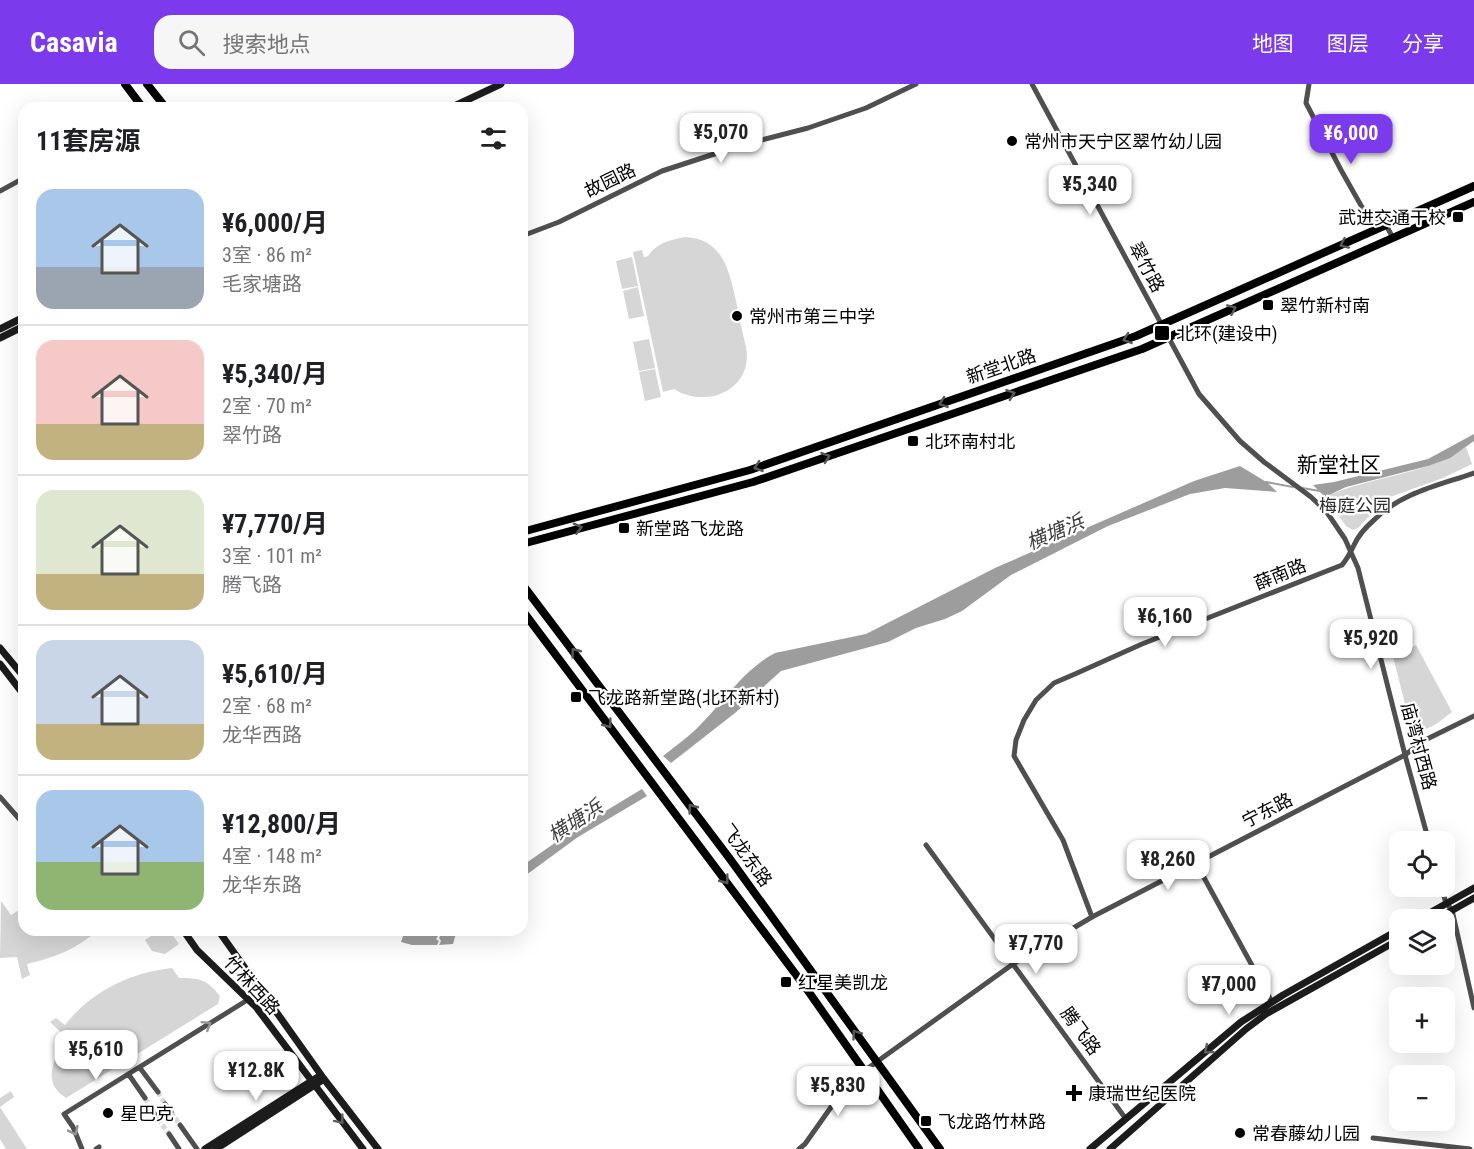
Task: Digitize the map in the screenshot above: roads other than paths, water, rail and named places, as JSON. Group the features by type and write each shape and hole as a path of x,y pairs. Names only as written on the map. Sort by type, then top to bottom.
{"main road":[{"path":"125,84 138,102"},
{"path":"147,84 161,102"},
{"path":"463,102 501,84"},
{"name":"新堂北路","path":"528,530 750,470 1136,336 1474,186"},
{"name":"新堂北路","path":"528,542 753,482 1142,349 1474,202"},
{"path":"0,329 18,320"},
{"path":"0,338 18,329"},
{"name":"飞龙东路","path":"528,592 730,859 940,1149"},
{"name":"飞龙东路","path":"528,618 806,988 919,1149"},
{"path":"0,648 18,670"},
{"path":"0,664 18,687"},
{"path":"1436,909 1474,888"},
{"path":"1454,909 1474,898"},
{"path":"1089,1149 1241,1022 1389,935"},
{"name":"竹林西路","path":"187,936 197,950 249,999 363,1149"},
{"name":"竹林西路","path":"222,936 323,1077 378,1149"},
{"path":"1110,1149 1266,1014 1389,945"},
{"path":"216,1149 323,1077"},
{"path":"205,1149 313,1084"}],"street":[{"name":"故园路","path":"528,234 559,222 662,171 742,144 808,128 867,108 915,84"},
{"name":"翠竹路","path":"1032,84 1168,338"},
{"path":"1309,84 1306,103 1341,170 1364,209 1386,225 1393,238"},
{"path":"0,191 18,181"},
{"name":"庙湾村西路","path":"1168,338 1199,394 1218,417 1240,441 1326,511 1351,552 1358,568 1426,831"},
{"name":"薛南路","path":"1092,917 1063,840 1014,756 1016,740 1036,700 1054,683 1142,644 1342,565 1349,558 1359,536 1392,504 1413,494 1474,473"},
{"name":"宁东路","path":"799,1149 805,1144 841,1093 864,1071 1013,964 1092,917 1405,755 1423,741 1474,716"},
{"path":"0,797 18,818"},
{"path":"0,802 18,823"},
{"name":"腾飞路","path":"926,845 1126,1119"},
{"path":"1196,863 1272,1002"},
{"path":"1445,897 1451,909"},
{"path":"1455,923 1474,1008"},
{"path":"82,1149 73,1127 64,1114 249,999"},
{"path":"140,1068 158,1092"},
{"path":"129,1075 145,1098"},
{"path":"165,1104 171,1112"},
{"path":"154,1113 158,1119"},
{"path":"180,1125 198,1149"},
{"path":"169,1134 179,1149"},
{"path":"1373,1138 1470,1149"}],"waterway":[{"name":"横塘浜","path":"1266,482 1293,487"},
{"name":"横塘浜","path":"1302,488 1320,491"}],"tunnel":[{"path":"158,1092 165,1104"},
{"path":"145,1098 154,1113"},
{"path":"171,1112 180,1125"},
{"path":"158,1119 169,1134"}],"place":[{"name":"常州市天宁区翠竹幼儿园","path":"1012,141"},
{"name":"武进交通干校","path":"1458,217"},
{"name":"翠竹新村南","path":"1268,305"},
{"name":"常州市第三中学","path":"737,316"},
{"name":"北环(建设中)","path":"1162,333"},
{"name":"北环南村北","path":"913,441"},
{"name":"新堂路飞龙路","path":"624,528"},
{"name":"飞龙路新堂路(北环新村)","path":"576,697"},
{"name":"红星美凯龙","path":"786,982"},
{"name":"康瑞世纪医院","path":"1074,1093"},
{"name":"星巴克","path":"108,1113"},
{"name":"飞龙路竹林路","path":"926,1121"},
{"name":"常春藤幼儿园","path":"1240,1133"}],"district":[{"name":"新堂社区","path":"1339,465"}],"park label":[{"name":"梅庭公园","path":"1355,505"}]}
